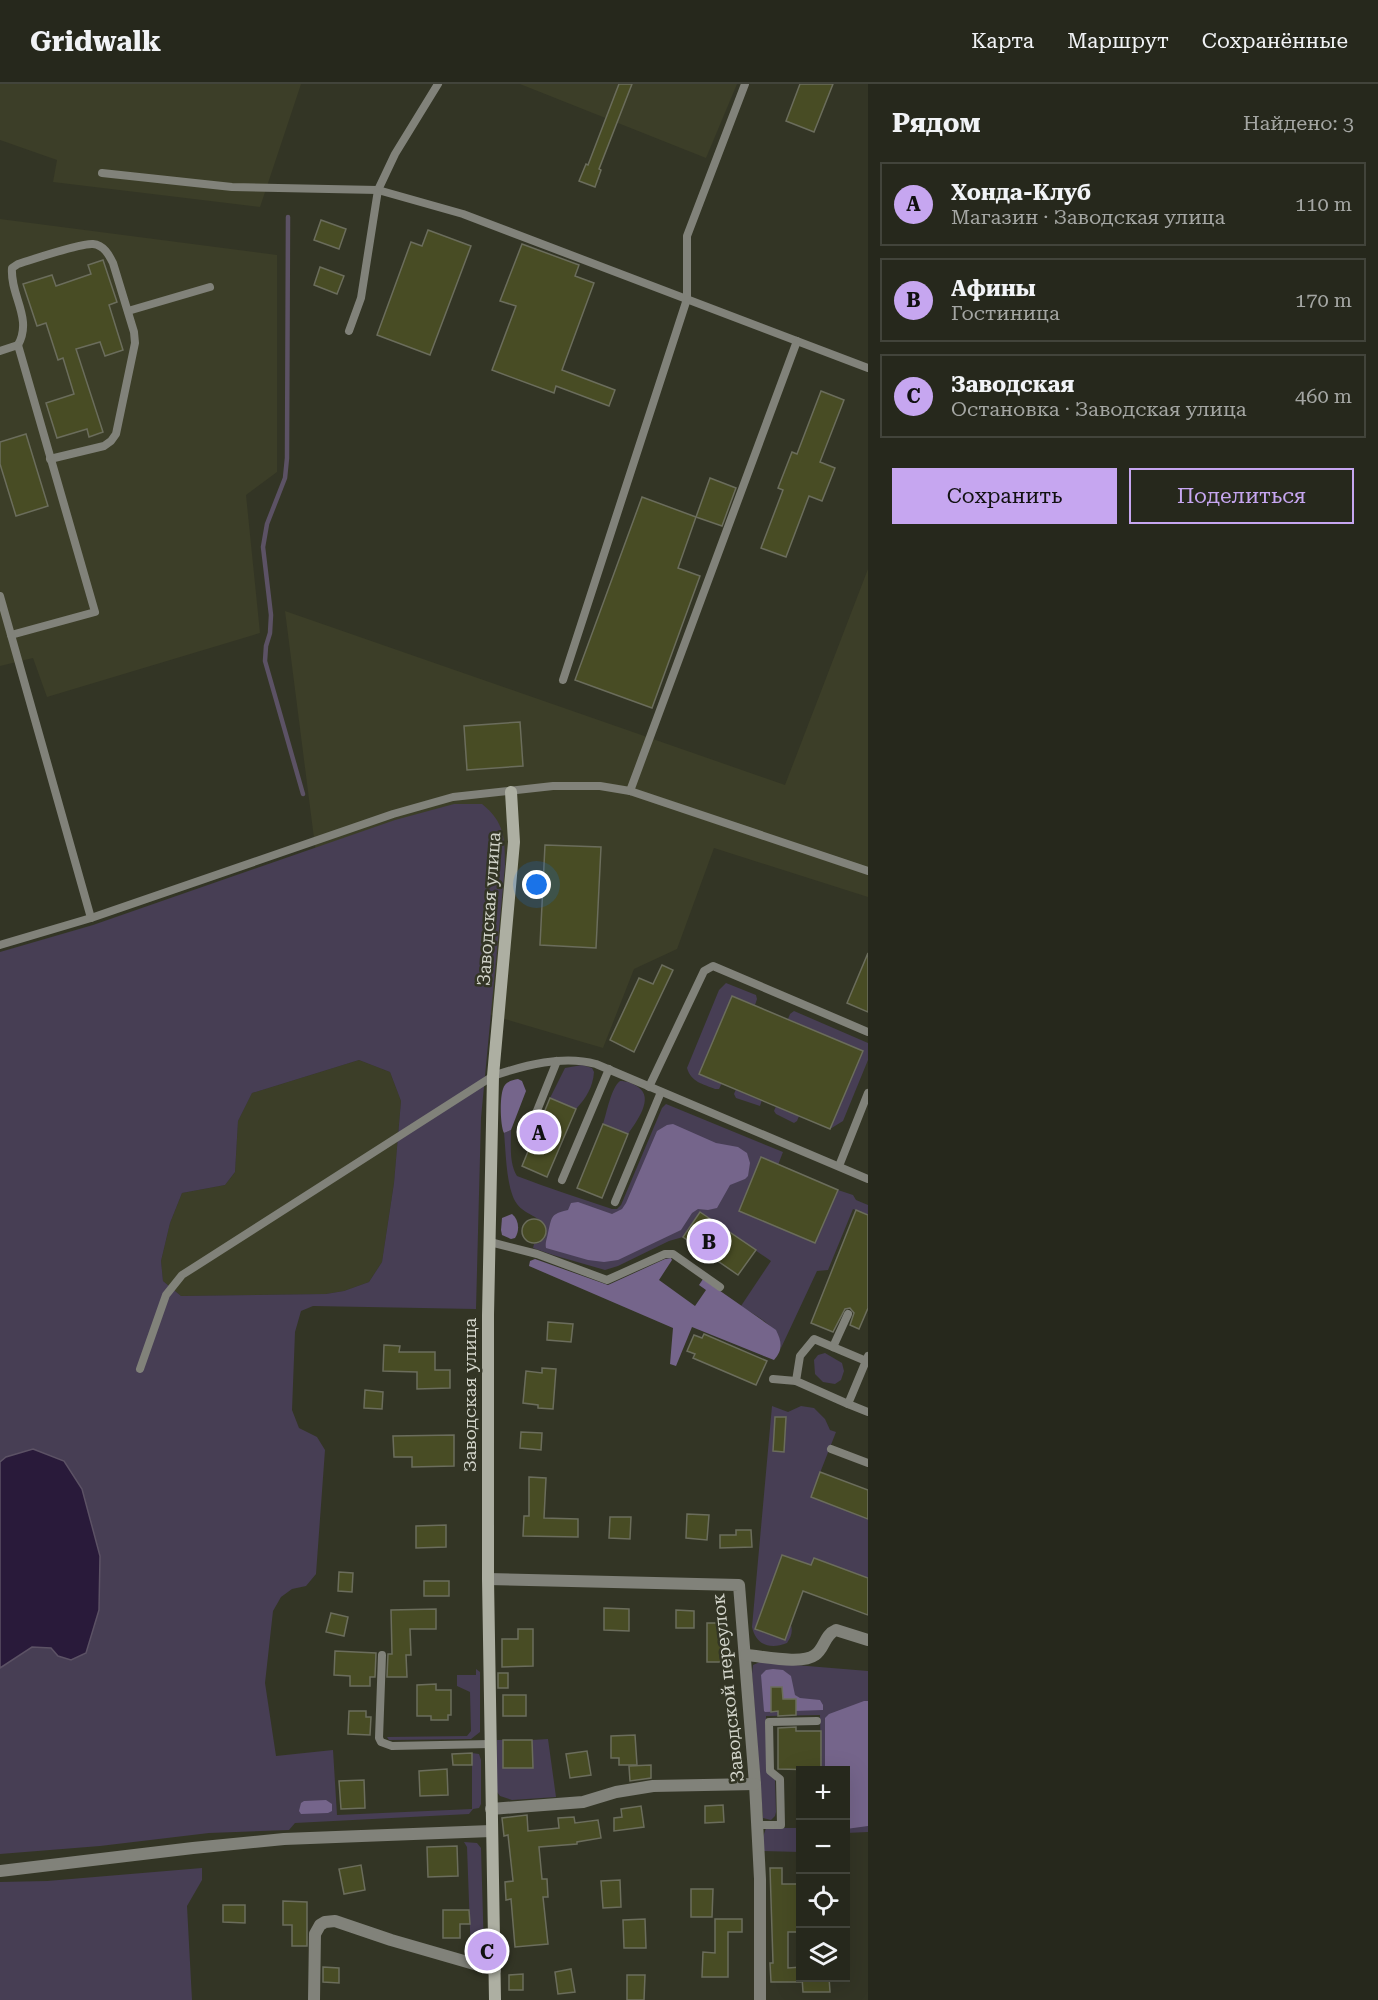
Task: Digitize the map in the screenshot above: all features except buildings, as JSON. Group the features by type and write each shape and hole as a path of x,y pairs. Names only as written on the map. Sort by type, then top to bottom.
{"street":[{"name":"Заводская улица","path":"495,2000 488,1579 490,1242 493,1076 514,842 511,792"},
{"name":"Заводской переулок","path":"488,1579 739,1585 746,1655 760,1879 760,2000"},
{"path":"746,1655 790,1659 807,1658 818,1653 827,1636 836,1630 868,1640"},
{"path":"491,1809 583,1802 616,1792 653,1786 755,1784"},
{"path":"0,1872 284,1839 491,1832"},
{"path":"314,2000 315,1934 320,1925 329,1921 340,1922 391,1940 495,1970"}],"lane":[{"path":"349,331 361,298 378,190 395,154 438,84"},
{"path":"563,680 687,299 687,236 745,84"},
{"path":"102,173 231,187 378,190 463,214 868,368"},
{"path":"11,635 95,612 50,459 18,345 24,333 24,324 11,278 12,268 18,264 82,245 94,244 103,248 113,263 134,332 135,343 116,434 104,446 50,459"},
{"path":"128,311 210,287"},
{"path":"630,791 797,341"},
{"path":"0,351 18,345"},
{"path":"0,596 91,918"},
{"path":"0,945 91,918 393,814 453,797 553,786 600,786 630,791 868,871"},
{"path":"649,1087 704,971 713,966 868,1032"},
{"path":"140,1369 166,1295 183,1275 493,1076 513,1069 557,1061 581,1060 868,1179"},
{"path":"524,1143 557,1061"},
{"path":"562,1180 609,1070"},
{"path":"615,1202 661,1092"},
{"path":"839,1166 868,1093"},
{"path":"490,1242 537,1254 607,1280 665,1254 673,1254 720,1287"},
{"path":"833,1347 848,1314"},
{"path":"796,1381 800,1356 814,1339 867,1359 848,1404"},
{"path":"774,1379 796,1381 868,1412"},
{"path":"831,1449 868,1463"},
{"path":"382,1655 379,1738 381,1742 392,1746 490,1744"},
{"path":"757,1825 781,1825 780,1779 770,1771 769,1722 817,1721"}],"shaded area":[{"path":"0,84 301,84 260,207 53,182 57,160 0,140"},
{"path":"520,84 737,84 706,158"},
{"path":"0,219 277,255 277,472 246,495 260,633 47,697 33,658 0,666"},
{"path":"868,569 868,897 714,848 677,949 634,969 603,1048 417,993 321,893 285,611 785,785"},
{"path":"454,804 482,804 495,818 504,840 505,866 481,1118 476,1309 313,1306 301,1311 295,1332 292,1410 299,1428 317,1437 325,1450 316,1574 306,1586 292,1589 281,1597 273,1611 265,1683 276,1756 333,1750 337,1815 472,1809 472,1753 479,1754 481,1760 481,1804 469,1814 295,1823 289,1830 209,1833 100,1846 0,1854 0,1668 32,1647 51,1648 58,1656 6,1457 0,1462 0,952 93,925 395,820","holes":["359,1060 390,1072 401,1101 394,1183 382,1262 369,1282 344,1291 326,1294 181,1296 163,1281 161,1261 170,1223 182,1193 225,1185 235,1172 238,1121 252,1093"]},
{"path":"726,983 756,995 757,999 755,1005 732,996 722,1083 719,1089 715,1089 694,1079 687,1068 719,990"},
{"path":"794,1011 868,1043 868,1060 843,1121 830,1129 862,1051 788,1019"},
{"path":"359,1060 390,1072 401,1101 394,1183 382,1262 369,1282 344,1291 326,1294 181,1296 163,1281 161,1261 170,1223 182,1193 225,1185 235,1172 238,1121 252,1093"},
{"path":"582,1065 592,1068 594,1072 588,1092 576,1109 550,1098 565,1068"},
{"path":"512,1080 522,1081 526,1091 511,1130 504,1133 501,1109 503,1089"},
{"path":"620,1081 629,1082 638,1087 645,1097 642,1110 628,1134 603,1124 612,1095"},
{"path":"736,1089 762,1100 760,1106 736,1098 734,1094"},
{"path":"666,1104 783,1152 778,1165 761,1158 739,1211 815,1243 838,1190 853,1195 856,1200 868,1205 868,1215 853,1209 828,1270 817,1271 781,1348 772,1328 741,1306 771,1261 700,1212 683,1237 605,1270 533,1248 534,1244 545,1238 545,1226 521,1208 513,1197 507,1170 504,1133 511,1130 512,1160 517,1176 617,1209 621,1205 662,1108"},
{"path":"776,1106 799,1116 797,1121 794,1123 776,1114 774,1111"},
{"path":"673,1124 716,1143 738,1147 747,1153 750,1163 748,1176 730,1185 717,1208 698,1209 692,1213 681,1230 618,1260 604,1262 588,1260 546,1248 553,1217 568,1210 571,1203 578,1202 612,1214 622,1209 657,1131"},
{"path":"512,1214 518,1228 517,1235 511,1239 502,1235 501,1230 502,1218"},
{"path":"671,1258 672,1260 659,1280 695,1306 706,1290 699,1285 703,1279 776,1330 781,1346 774,1360 692,1327 676,1366 670,1364 673,1328 529,1266 530,1261 535,1259 608,1285"},
{"path":"825,1353 842,1363 844,1371 841,1380 835,1384 823,1382 815,1374 814,1360 818,1355"},
{"path":"772,1406 788,1412 801,1406 814,1408 825,1419 830,1430 836,1432 811,1496 868,1519 868,1578 814,1558 811,1565 782,1555 755,1629 785,1640 791,1625 792,1630 787,1643 775,1646 760,1642 752,1627"},
{"path":"33,1449 64,1461 82,1489 100,1556 99,1610 86,1653 71,1660 58,1656 51,1648 32,1647 0,1668 0,1462 6,1457"},
{"path":"760,1662 868,1671 868,1832 850,1833 850,1766 821,1766 820,1715 766,1716 766,1771 775,1779 776,1812 771,1820 763,1818 753,1665"},
{"path":"476,1669 480,1672 480,1732 471,1739 389,1740 387,1737 467,1736 471,1731 470,1692 457,1686 457,1675 476,1675"},
{"path":"766,1670 783,1670 791,1676 795,1695 800,1698 820,1700 823,1710 765,1712 761,1675"},
{"path":"868,1701 868,1826 850,1828 850,1766 825,1766 825,1718 829,1714"},
{"path":"548,1739 556,1797 512,1800 500,1796 497,1792 497,1740 503,1740 504,1768 533,1767 532,1740"},
{"path":"326,1800 332,1804 332,1811 328,1813 301,1814 299,1811 304,1801"},
{"path":"766,1828 796,1828 796,1852 763,1851 763,1837"},
{"path":"464,1842 477,1843 481,1848 484,1952 475,1957 471,1957 467,1847"},
{"path":"202,1868 202,1880 187,1906 192,2000 0,2000 0,1882 47,1881"}],"waterway":[{"path":"288,217 287,458 285,478 267,524 263,547 271,615 265,661 303,794"}],"place":[{"name":"Хонда-Клуб","path":"539,1132"},
{"name":"Афины","path":"709,1241"},
{"name":"Заводская","path":"487,1951"}]}
